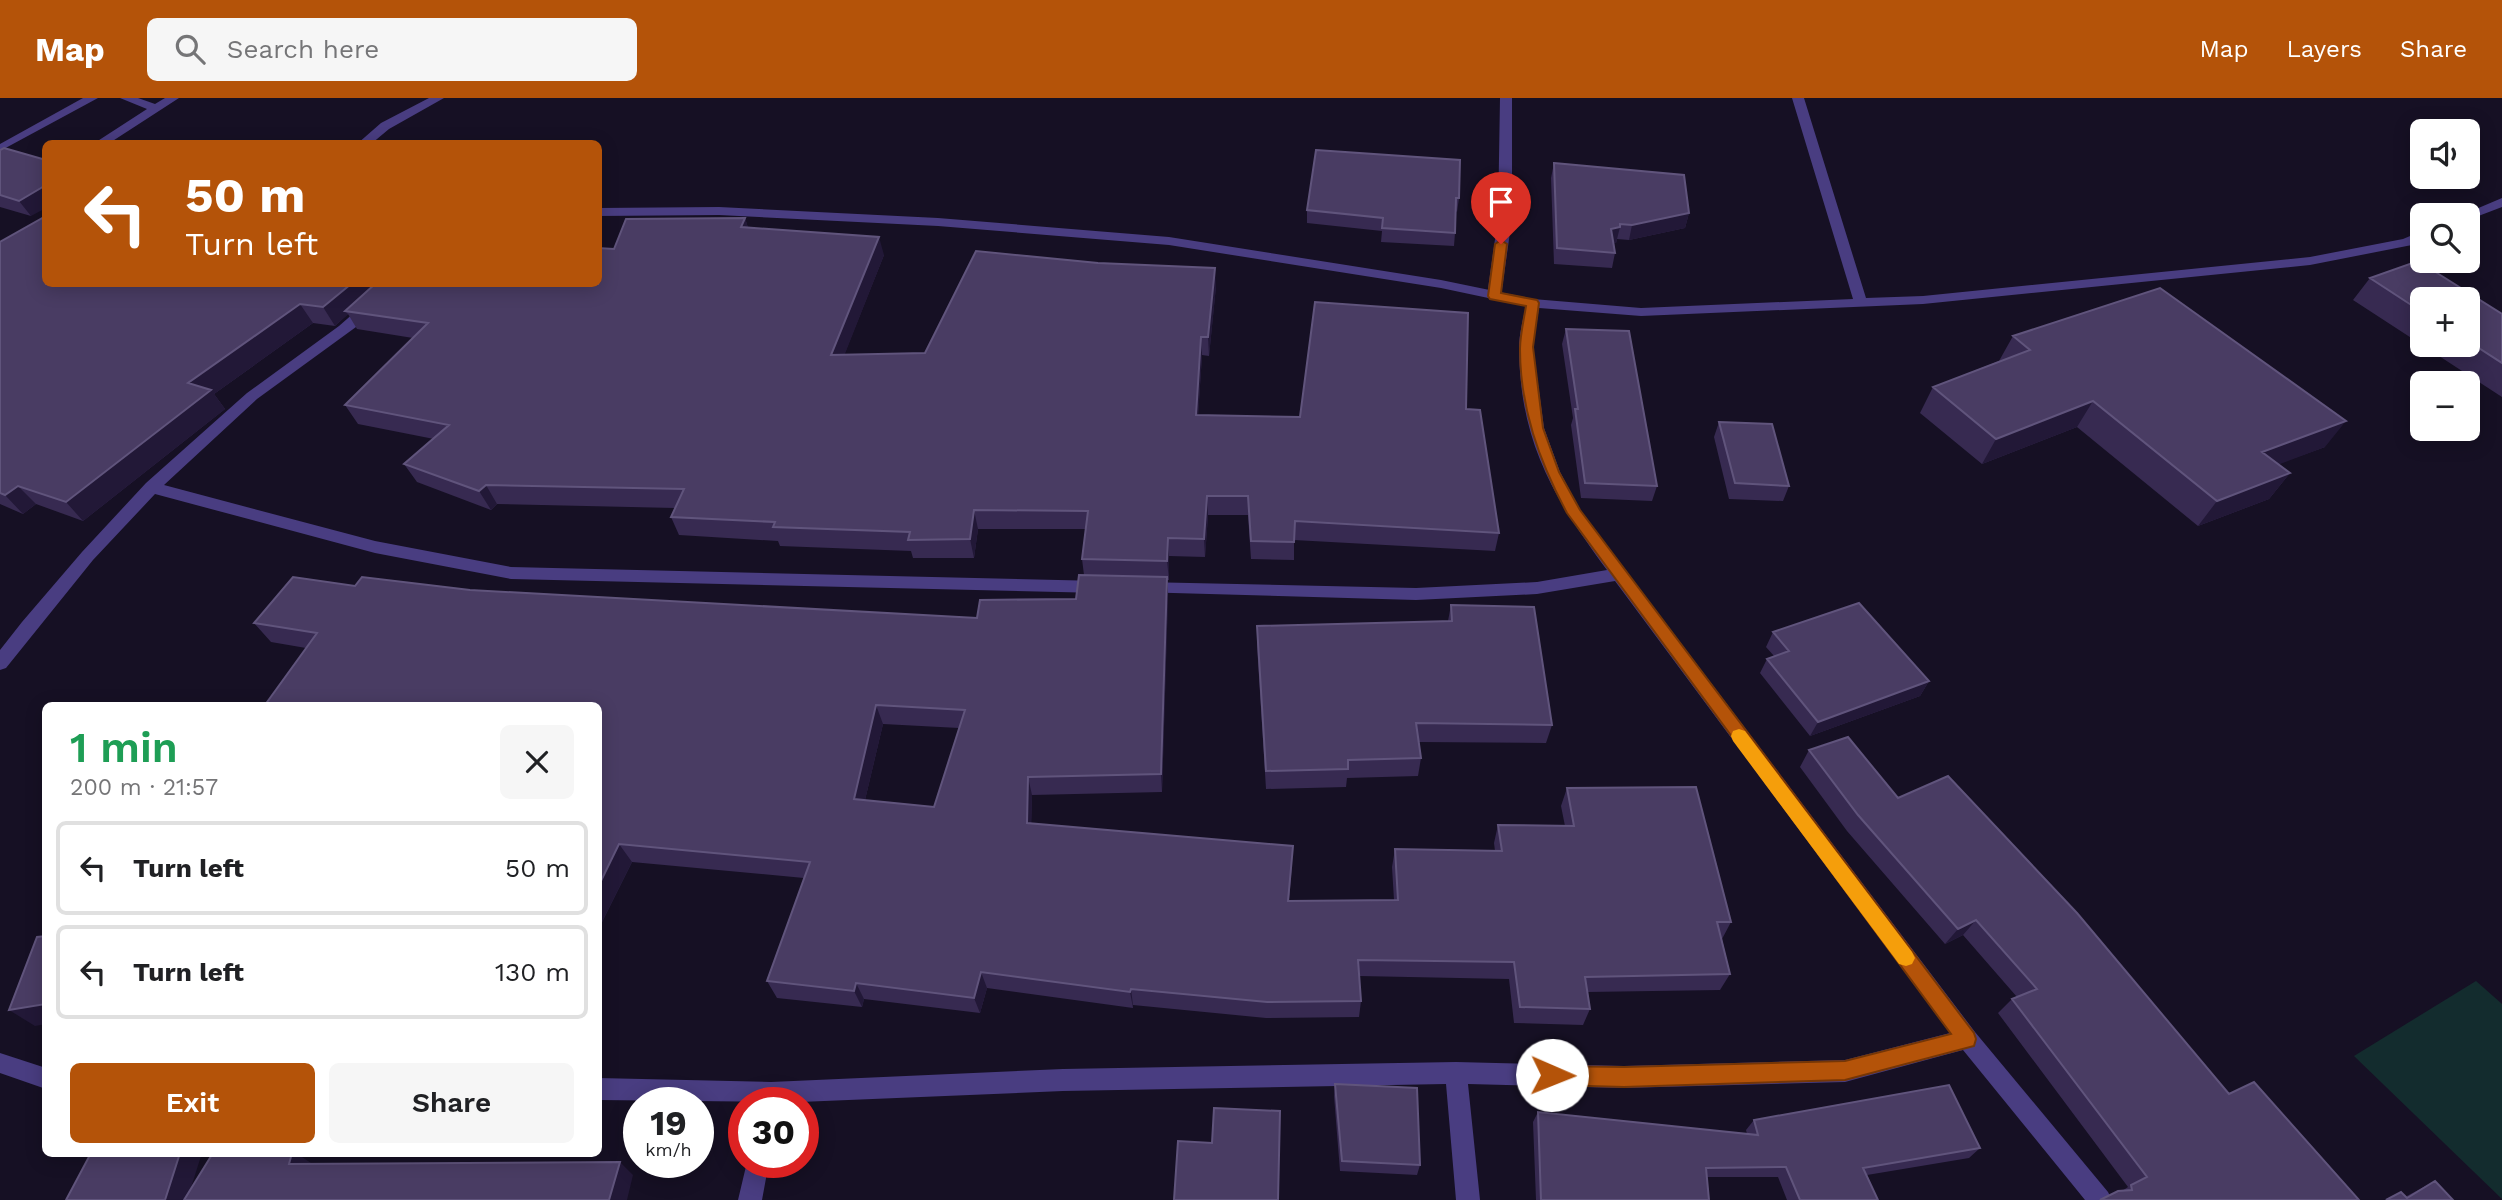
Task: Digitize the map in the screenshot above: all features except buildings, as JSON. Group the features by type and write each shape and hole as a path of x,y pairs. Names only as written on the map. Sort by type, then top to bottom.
{"street":[{"path":"1,148 92,98"},
{"path":"126,98 156,108"},
{"path":"105,140 173,98"},
{"path":"368,140 385,126 438,98"},
{"path":"1494,296 1504,218 1506,98"},
{"path":"1798,98 1861,303"},
{"path":"1,148 23,155"},
{"path":"2480,211 2502,202"},
{"path":"602,212 719,211 938,222 1169,241 1441,284 1533,303 1641,312 1936,299 2310,261 2410,241"},
{"path":"0,663 62,583 201,439 255,393 359,317 391,287"},
{"path":"1533,303 1526,347 1536,428 1552,472 1574,513 1967,1039 2100,1200"},
{"path":"152,487 260,518 442,563 511,573 1416,594 1537,588 1618,574"},
{"path":"819,1095 1063,1080 1455,1073 1624,1077 1845,1071 1967,1039"},
{"path":"0,1063 42,1078"},
{"path":"1455,1073 1468,1200"},
{"path":"602,1089 728,1096"},
{"path":"750,1200 755,1178"}],"green space":[{"path":"2476,981 2502,1004 2502,1199 2354,1056"}],"slow traffic":[{"path":"1739,736 1906,958"}],"route":[{"path":"1501,244 1494,296 1533,303 1526,347 1536,428 1552,472 1574,513 1967,1039 1845,1071 1624,1077 1552,1075"}]}
